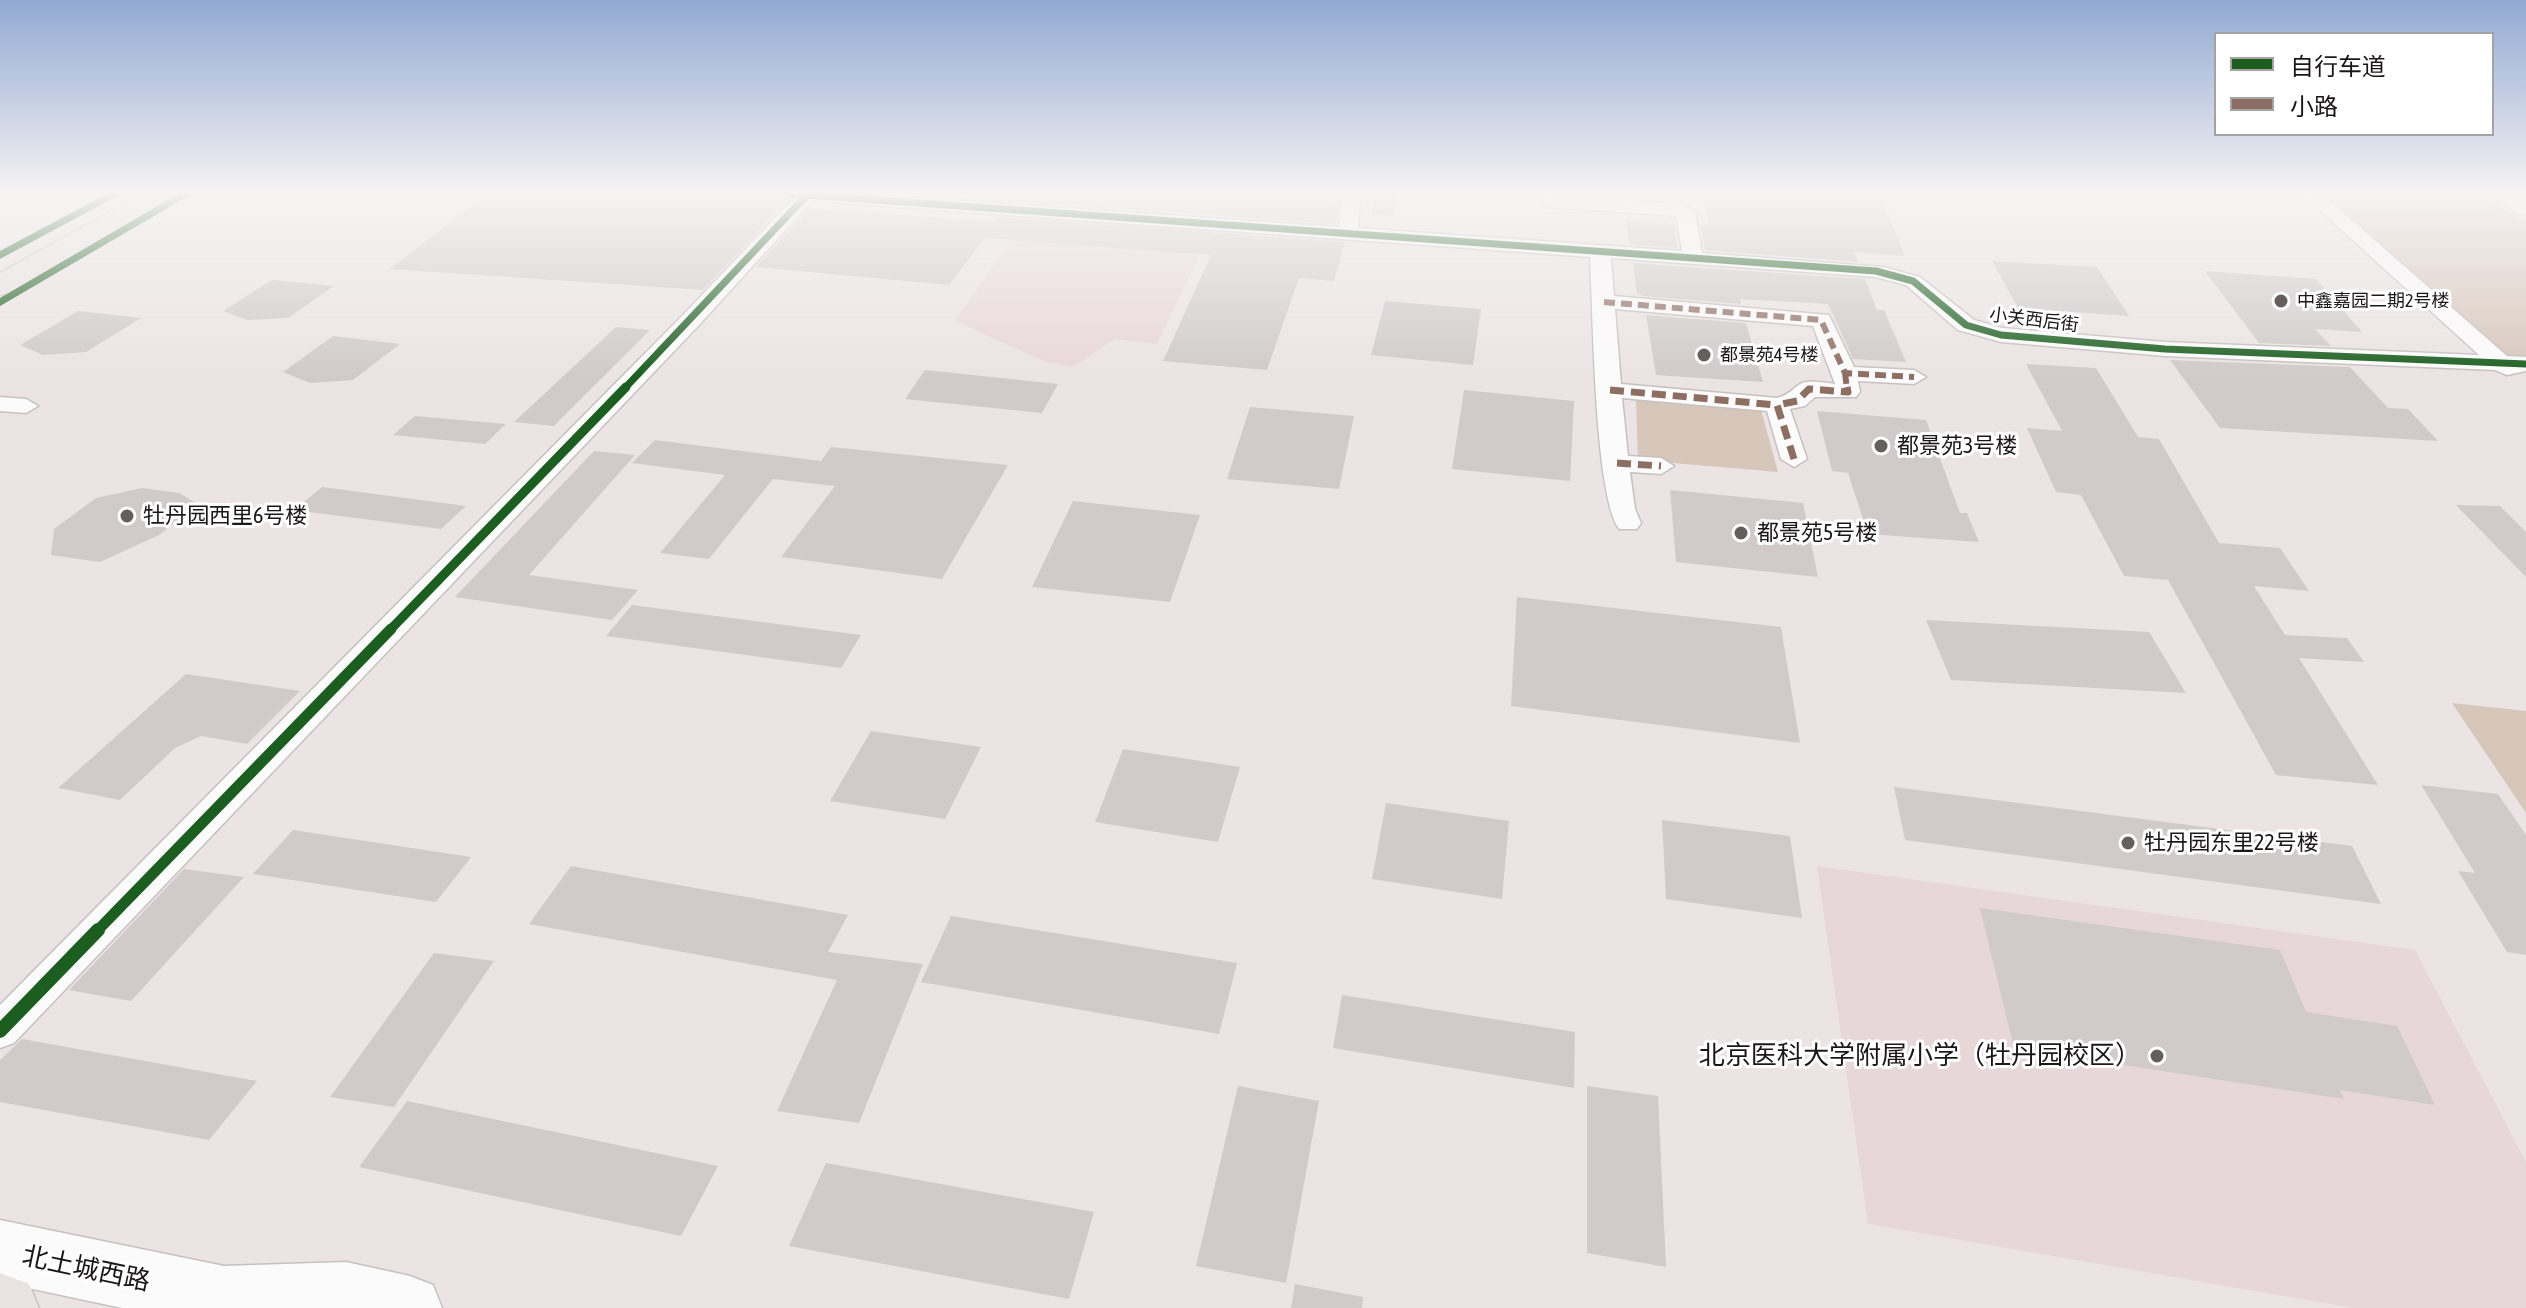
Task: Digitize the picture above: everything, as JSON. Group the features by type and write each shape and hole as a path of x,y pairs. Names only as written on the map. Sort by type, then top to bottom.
{"main road":[{"path":"0,267 22,255"},
{"path":"0,286 55,255"}],"street":[{"path":"0,1031 681,331 746,255"},
{"path":"1600,255 1617,463 1622,509 1628,523"},
{"name":"小关西后街","path":"1647,255 1876,271 1913,281 1966,325 2001,335 2165,349 2514,364"},
{"path":"2384,255 2514,364 2526,385"},
{"path":"1604,302 1821,320 1845,373 1848,392 1809,389 1797,401 1777,405 1610,390"},
{"path":"1845,373 1914,377"},
{"path":"0,404 26,406"},
{"path":"1777,405 1794,459"},
{"path":"1617,463 1661,466"},
{"name":"北土城西路","path":"0,1251 224,1298 346,1294 410,1308"}],"shaded area":[{"path":"1001,255 1200,255 1157,344 1115,339 1073,367 1046,362 955,321"},
{"path":"2393,255 2526,255 2526,372"},
{"path":"1636,399 1761,410 1778,472 1638,460"},
{"path":"2452,703 2526,711 2526,813"},
{"name":"北京医科大学附属小学（牡丹园校区）","path":"1817,866 2415,950 2526,1162 2526,1308 2353,1308 1868,1224"}],"building":[{"path":"408,255 736,255 703,290 390,269"},
{"path":"767,255 972,255 949,285 756,267"},
{"path":"1211,255 1341,255 1334,281 1299,278 1267,370 1163,361"},
{"path":"1769,255 1855,255 1858,262"},
{"path":"1992,261 2097,267 2129,316 2018,308"},
{"path":"1633,263 1865,279 1877,310 1884,310 1906,362 1853,359 1828,304 1740,299 1741,304 1643,296 1637,293"},
{"name":"中鑫嘉园二期2号楼","path":"2205,271 2316,279 2362,332 2315,329 2331,346 2259,343"},
{"path":"272,280 334,286 288,318 247,320 223,311"},
{"path":"1385,301 1481,309 1473,365 1371,355"},
{"path":"78,311 141,318 86,352 43,355 20,345"},
{"name":"都景苑4号楼","path":"1646,315 1746,323 1763,382 1656,375"},
{"path":"616,327 650,330 554,426 514,422"},
{"path":"333,336 400,344 353,380 310,383 283,372"},
{"path":"2170,360 2350,367 2388,408 2408,409 2438,441 2220,428"},
{"path":"2026,364 2096,368 2138,437 2159,439 2219,543 2280,548 2309,591 2254,586 2285,635 2347,638 2364,662 2299,658 2378,785 2276,775 2168,580 2124,576 2081,495 2056,492 2027,428 2062,431"},
{"path":"925,370 1058,384 1042,413 905,399"},
{"path":"1464,390 1574,401 1570,481 1452,469"},
{"path":"1250,407 1354,416 1339,489 1227,479"},
{"path":"1817,411 1926,420 1960,513 1967,513 1979,542 1868,534 1848,473 1832,471"},
{"path":"415,416 506,424 485,444 393,435"},
{"path":"655,440 821,461 831,447 1008,465 942,579 781,557 835,486 773,479 709,559 660,553 725,475 632,463"},
{"path":"594,451 635,455 529,575 638,590 612,620 455,597"},
{"path":"322,487 466,506 441,529 294,510"},
{"name":"牡丹园西里6号楼","path":"142,488 179,493 198,504 159,535 100,562 51,555 54,529 96,498"},
{"name":"都景苑5号楼","path":"1670,490 1803,503 1818,577 1676,562"},
{"path":"1073,501 1200,515 1170,602 1032,587"},
{"path":"2456,505 2500,506 2526,532 2526,577"},
{"path":"1517,597 1781,627 1800,743 1511,706"},
{"path":"632,605 861,635 841,668 606,636"},
{"path":"1926,620 2149,632 2186,693 1951,680"},
{"path":"186,674 300,691 247,744 201,736 175,748 120,800 58,788"},
{"path":"871,731 981,747 945,819 830,801"},
{"path":"1123,749 1240,767 1218,842 1095,822"},
{"path":"2421,785 2498,794 2526,835 2526,955 2507,952 2458,871 2475,873"},
{"name":"牡丹园东里22号楼","path":"1894,787 2352,846 2381,904 1905,840"},
{"path":"1386,803 1509,821 1502,899 1372,879"},
{"path":"1662,820 1790,836 1802,918 1666,899"},
{"path":"293,830 471,857 436,902 253,874"},
{"path":"571,866 848,915 828,952 923,964 859,1123 777,1111 837,980 529,924"},
{"path":"184,869 244,877 131,1001 69,990"},
{"path":"1980,908 2280,950 2306,1012 2397,1026 2435,1105 2340,1090 2344,1099 2014,1048"},
{"path":"951,916 1237,963 1219,1034 921,982"},
{"path":"434,953 494,961 394,1107 330,1097"},
{"path":"1342,995 1575,1032 1574,1088 1333,1048"},
{"path":"22,1039 257,1081 209,1140 0,1102 0,1060"},
{"path":"1238,1086 1319,1101 1286,1283 1196,1266"},
{"path":"1587,1086 1658,1096 1666,1267 1587,1253"},
{"path":"407,1101 718,1166 681,1236 359,1167"},
{"path":"826,1163 1094,1212 1069,1299 789,1246"},
{"path":"1295,1284 1363,1297 1362,1308 1291,1308"}],"marked path":[{"path":"1604,302 1821,320 1845,373 1914,377"},
{"path":"1794,459 1777,405 1797,401 1809,389 1848,392 1845,373"},
{"path":"1610,390 1777,405"},
{"path":"1617,463 1661,466"}],"cycle path":[{"path":"0,302 80,255"},
{"path":"0,1031 751,255"},
{"path":"1651,255 1876,271 1913,281 1966,325 2001,335 2165,349 2526,364"}],"place":[{"name":"中鑫嘉园二期2号楼","path":"2281,301"},
{"name":"都景苑4号楼","path":"1704,355"},
{"name":"都景苑3号楼","path":"1881,446"},
{"name":"牡丹园西里6号楼","path":"127,516"},
{"name":"都景苑5号楼","path":"1741,533"},
{"name":"牡丹园东里22号楼","path":"2128,843"},
{"name":"北京医科大学附属小学（牡丹园校区）","path":"2157,1056"}]}
